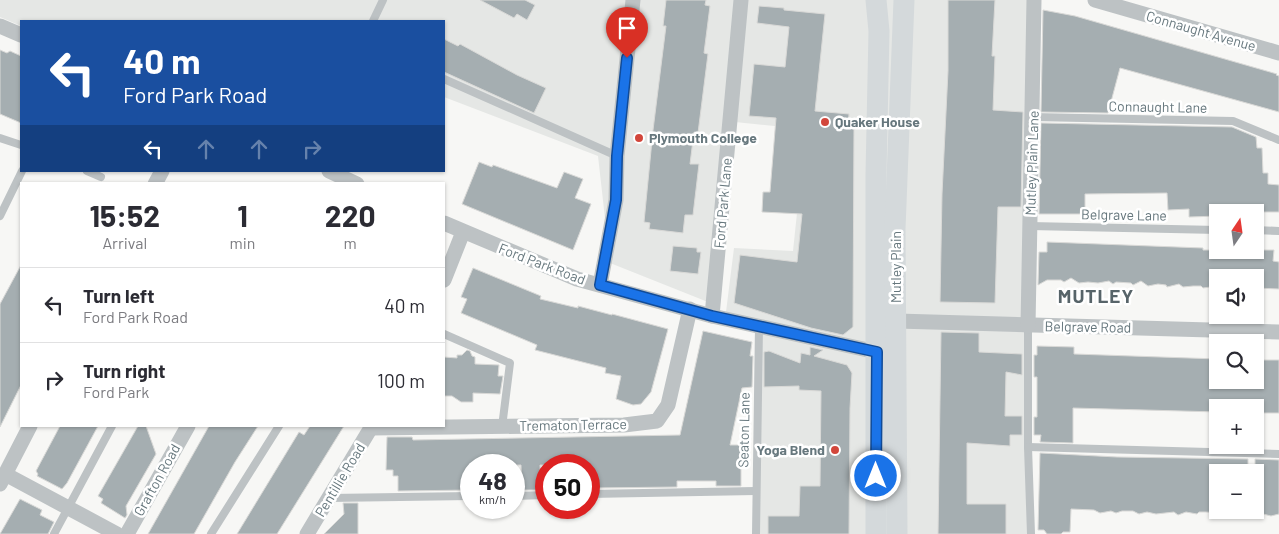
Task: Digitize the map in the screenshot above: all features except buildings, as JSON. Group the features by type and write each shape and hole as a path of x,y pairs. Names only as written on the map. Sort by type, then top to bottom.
{"main road":[{"name":"Mutley Plain","path":"876,0 879,31 876,174 897,534"},
{"name":"Mutley Plain","path":"876,534 886,352 897,321 895,228 904,0"}],"street":[{"path":"600,285 616,200 617,156 633,0"},
{"name":"Ford Park Lane","path":"712,316 741,0"},
{"name":"Mutley Plain Lane","path":"1028,326 1034,0"},
{"name":"Connaught Avenue","path":"1095,0 1279,53"},
{"path":"0,26 20,35"},
{"path":"331,172 353,182"},
{"name":"Ford Park Road","path":"445,224 577,279 712,316 886,352"},
{"path":"445,277 463,232"},
{"name":"Trematon Terrace","path":"372,427 624,425 657,421 668,405 690,309"},
{"name":"Belgrave Road","path":"897,321 1279,332"},
{"path":"29,427 3,479 68,508 117,534"},
{"name":"Grafton Road","path":"127,534 187,427"},
{"name":"Pentillie Road","path":"307,534 372,427"}],"lane":[{"path":"373,20 383,0"},
{"path":"445,79 617,156"},
{"name":"Connaught Lane","path":"1033,117 1233,121 1279,140"},
{"path":"0,138 20,145"},
{"path":"0,216 22,172"},
{"path":"89,172 101,177"},
{"name":"Belgrave Lane","path":"1030,226 1209,230"},
{"path":"1264,230 1279,231"},
{"name":"Seaton Lane","path":"756,534 755,492 759,326"},
{"path":"1028,326 1028,447 1031,534"},
{"path":"445,334 510,363 502,427"},
{"path":"54,534 111,427"},
{"path":"211,534 278,427"},
{"path":"1028,447 1279,454"},
{"path":"600,494 755,492"},
{"path":"328,498 460,496"}],"shaded area":[{"name":"Plymouth College","path":"0,0 741,0 713,304 610,263 598,156 445,97 445,20 20,20 20,26 0,17"},
{"path":"745,0 1034,0 1030,226 1031,534 756,534 759,326 726,312 734,248 793,251 799,194 794,128 735,122"}],"place":[{"name":"Quaker House","path":"825,122"},
{"name":"Plymouth College","path":"639,138"},
{"name":"Yoga Blend","path":"835,450"}],"district":[{"name":"MUTLEY","path":"1096,296"}],"route":[{"path":"627,58 617,156 616,200 600,285 712,316 877,352 876,476"}]}
